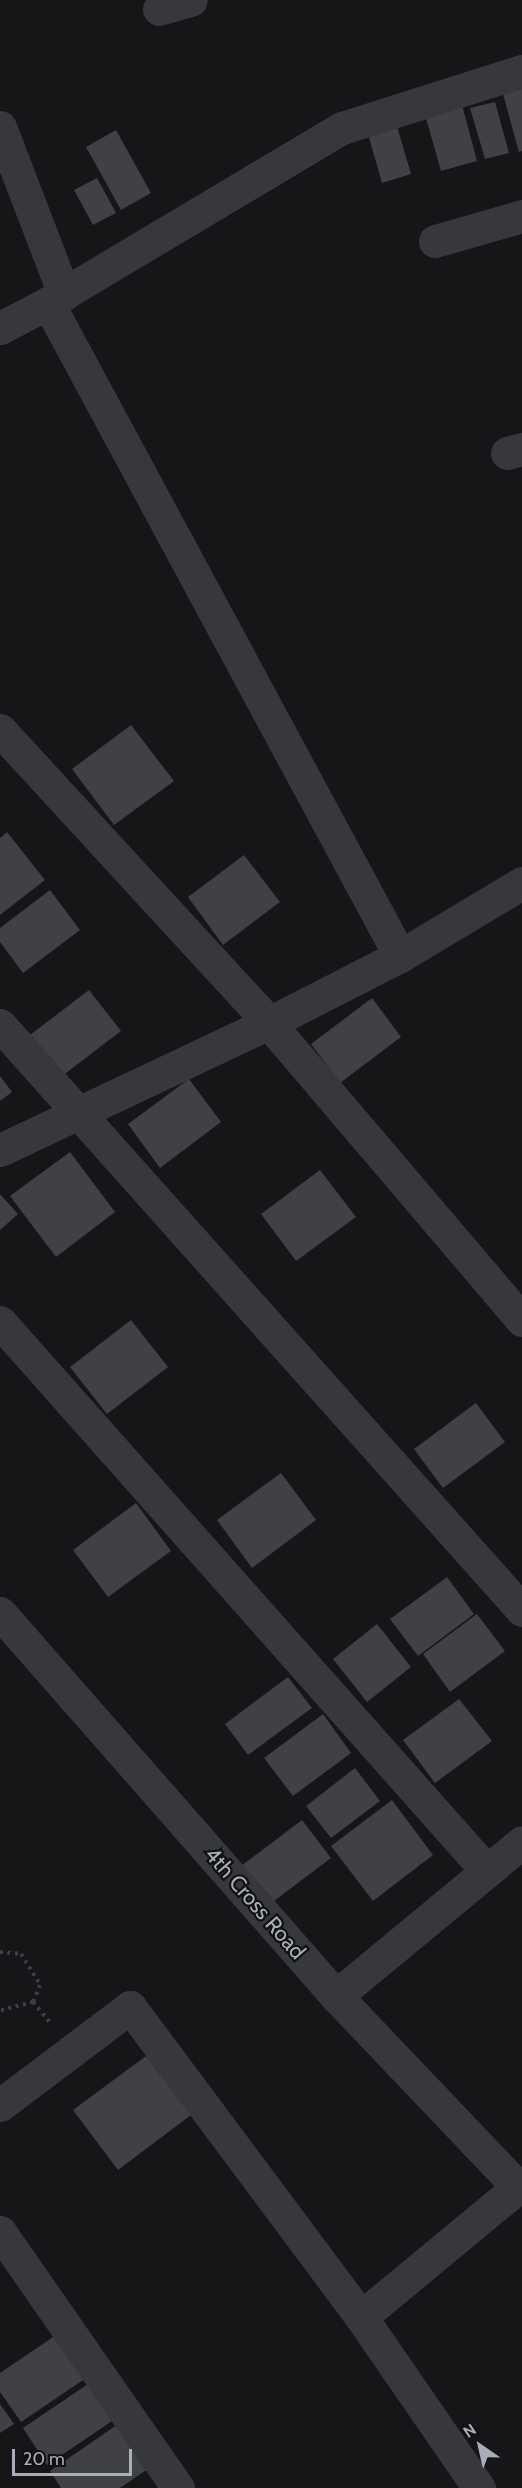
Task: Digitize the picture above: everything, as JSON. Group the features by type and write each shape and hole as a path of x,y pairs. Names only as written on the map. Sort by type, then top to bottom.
{"street":[{"path":"159,9 191,0"},
{"path":"0,328 56,298 342,128 522,70"},
{"path":"0,127 56,298 400,956"},
{"path":"435,241 522,216"},
{"path":"0,730 269,1023 522,1320"},
{"path":"0,1149 77,1115 269,1023 400,956 522,883"},
{"path":"0,1025 77,1115 522,1610"},
{"path":"0,1322 486,1870"},
{"name":"4th Cross Road","path":"0,1613 336,1996 520,2186"},
{"path":"336,1996 522,1842"},
{"path":"0,2105 130,2007 361,2317 479,2488"},
{"path":"361,2317 520,2186"},
{"path":"0,2232 178,2488"}],"path":[{"path":"0,1952 21,1954 40,1985 33,2002 0,2010"}],"building":[{"path":"522,89 522,151 519,152 503,94"},
{"path":"461,101 477,161 441,171 424,111"},
{"path":"495,102 509,153 485,159 470,108"},
{"path":"397,126 411,174 382,183 368,134"},
{"path":"116,130 151,193 121,210 86,147"},
{"path":"97,178 116,213 93,225 74,190"},
{"path":"131,725 174,781 114,825 72,769"},
{"path":"7,832 45,880 0,915 0,838"},
{"path":"244,855 280,902 223,945 188,897"},
{"path":"50,890 80,930 23,973 0,942 0,928"},
{"path":"89,990 121,1031 62,1076 30,1035"},
{"path":"372,998 401,1037 340,1083 311,1044"},
{"path":"0,1076 12,1092 0,1101"},
{"path":"189,1079 221,1122 160,1168 128,1124"},
{"path":"70,1152 115,1212 56,1257 10,1196"},
{"path":"320,1170 356,1217 296,1261 261,1214"},
{"path":"0,1194 18,1214 0,1230"},
{"path":"131,1320 168,1367 107,1414 70,1367"},
{"path":"476,1403 505,1442 443,1488 414,1449"},
{"path":"281,1473 316,1520 252,1568 217,1520"},
{"path":"136,1503 171,1551 108,1597 73,1550"},
{"path":"447,1577 474,1614 418,1656 390,1619"},
{"path":"477,1614 505,1651 450,1692 423,1654"},
{"path":"377,1624 411,1667 367,1702 333,1659"},
{"path":"288,1677 312,1708 248,1755 225,1724"},
{"path":"459,1699 492,1741 435,1783 403,1740"},
{"path":"323,1714 351,1753 293,1796 264,1758"},
{"path":"355,1768 380,1801 331,1838 306,1806"},
{"path":"392,1800 433,1855 373,1901 331,1846"},
{"path":"302,1820 331,1858 270,1904 241,1866"},
{"path":"146,2056 191,2115 118,2170 73,2110"},
{"path":"62,2331 92,2374 21,2422 0,2392 0,2373"},
{"path":"91,2382 115,2419 47,2465 23,2428"},
{"path":"0,2404 14,2424 0,2433"},
{"path":"124,2420 155,2464 120,2488 61,2488 50,2471"}]}
